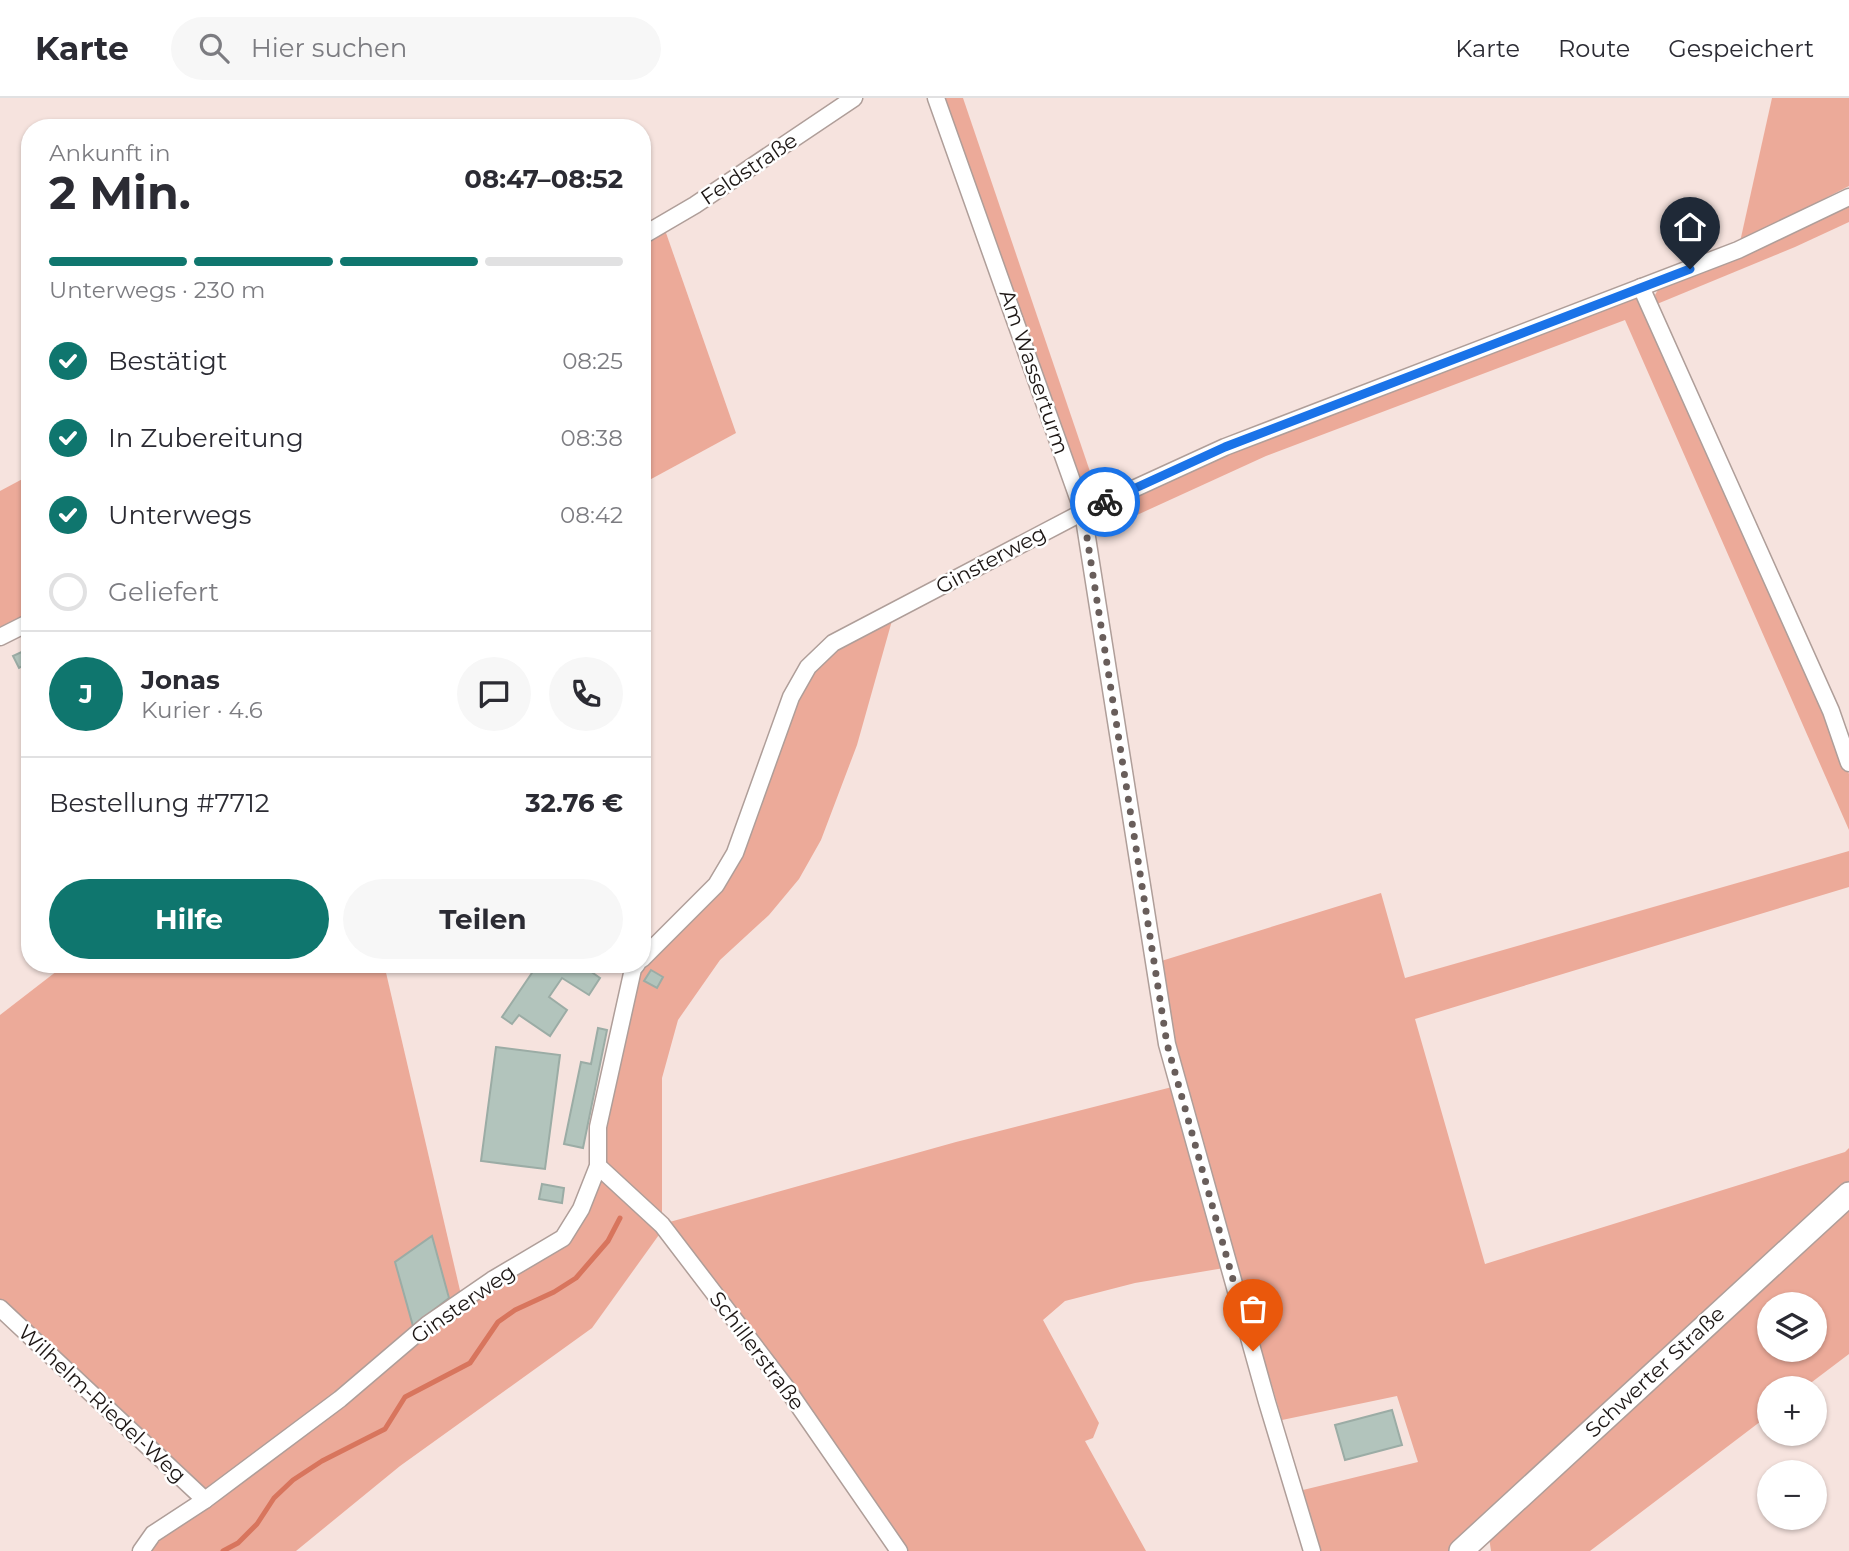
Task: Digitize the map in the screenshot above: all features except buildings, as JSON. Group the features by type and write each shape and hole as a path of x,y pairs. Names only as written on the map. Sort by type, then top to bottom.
{"main road":[{"name":"Schwerter Straße","path":"1461,1551 1849,1194"}],"street":[{"name":"Feldstraße","path":"651,231 695,205 854,98"},
{"name":"Am Wasserturm","path":"936,98 1083,512 1167,1044 1267,1402 1312,1551"},
{"name":"Ginsterweg","path":"651,948 716,885 735,853 791,697 808,667 833,643 1083,512 1225,447 1738,250 1849,197"},
{"path":"1641,287 1831,711 1849,763"},
{"path":"0,637 21,626"},
{"name":"Ginsterweg","path":"141,1551 153,1534 205,1500 340,1399 428,1324 492,1280 564,1238 581,1209 598,1166 598,1127 632,973"},
{"name":"Schillerstraße","path":"598,1166 662,1225 785,1386 899,1551"},
{"name":"Wilhelm-Riedel-Weg","path":"0,1308 205,1500"}],"shaded area":[{"path":"944,98 963,98 1099,498 1091,498 1084,490 1076,471"},
{"path":"1772,98 1849,98 1849,186 1740,242"},
{"path":"1849,203 1849,222 1657,304 1655,295 1660,286"},
{"path":"665,230 736,433 651,479 651,238"},
{"path":"1623,298 1636,299 1645,309 1827,714 1849,774 1849,830 1625,320 1266,456 1091,536 1093,516 1224,452"},
{"path":"21,480 21,616 0,627 0,491"},
{"path":"893,617 857,745 821,840 799,879 769,915 720,960 678,1020 662,1078 662,1219 600,1162 601,1126 637,973 651,973 651,957 719,886 805,680 838,646"},
{"path":"1849,851 1849,887 1415,1019 1485,1264 1845,1152 1849,1148 1849,1187 1451,1551 1321,1551 1303,1490 1418,1462 1397,1396 1282,1420 1171,1042 1158,962 1381,893 1405,978"},
{"path":"54,973 386,973 462,1299 205,1496 0,1304 0,1015"},
{"path":"1176,1086 1224,1268 1135,1283 1065,1301 1043,1320 1099,1423 1093,1438 1085,1441 1146,1551 902,1551 666,1223 956,1142"},
{"path":"599,1174 661,1232 592,1328 400,1466 296,1551 148,1551 157,1538 430,1327 565,1241"},
{"path":"1849,1202 1849,1354 1820,1376 1757,1376 1757,1424 1590,1551 1491,1551 1489,1537"}],"waterway":[{"path":"223,1551 238,1543 257,1524 274,1498 293,1480 322,1461 385,1429 405,1397 470,1363 498,1322 576,1278 608,1241 620,1218"}],"way so far":[{"path":"1105,502 1083,512 1167,1044 1253,1351"}],"route":[{"path":"1105,502 1225,447 1690,269"}]}
